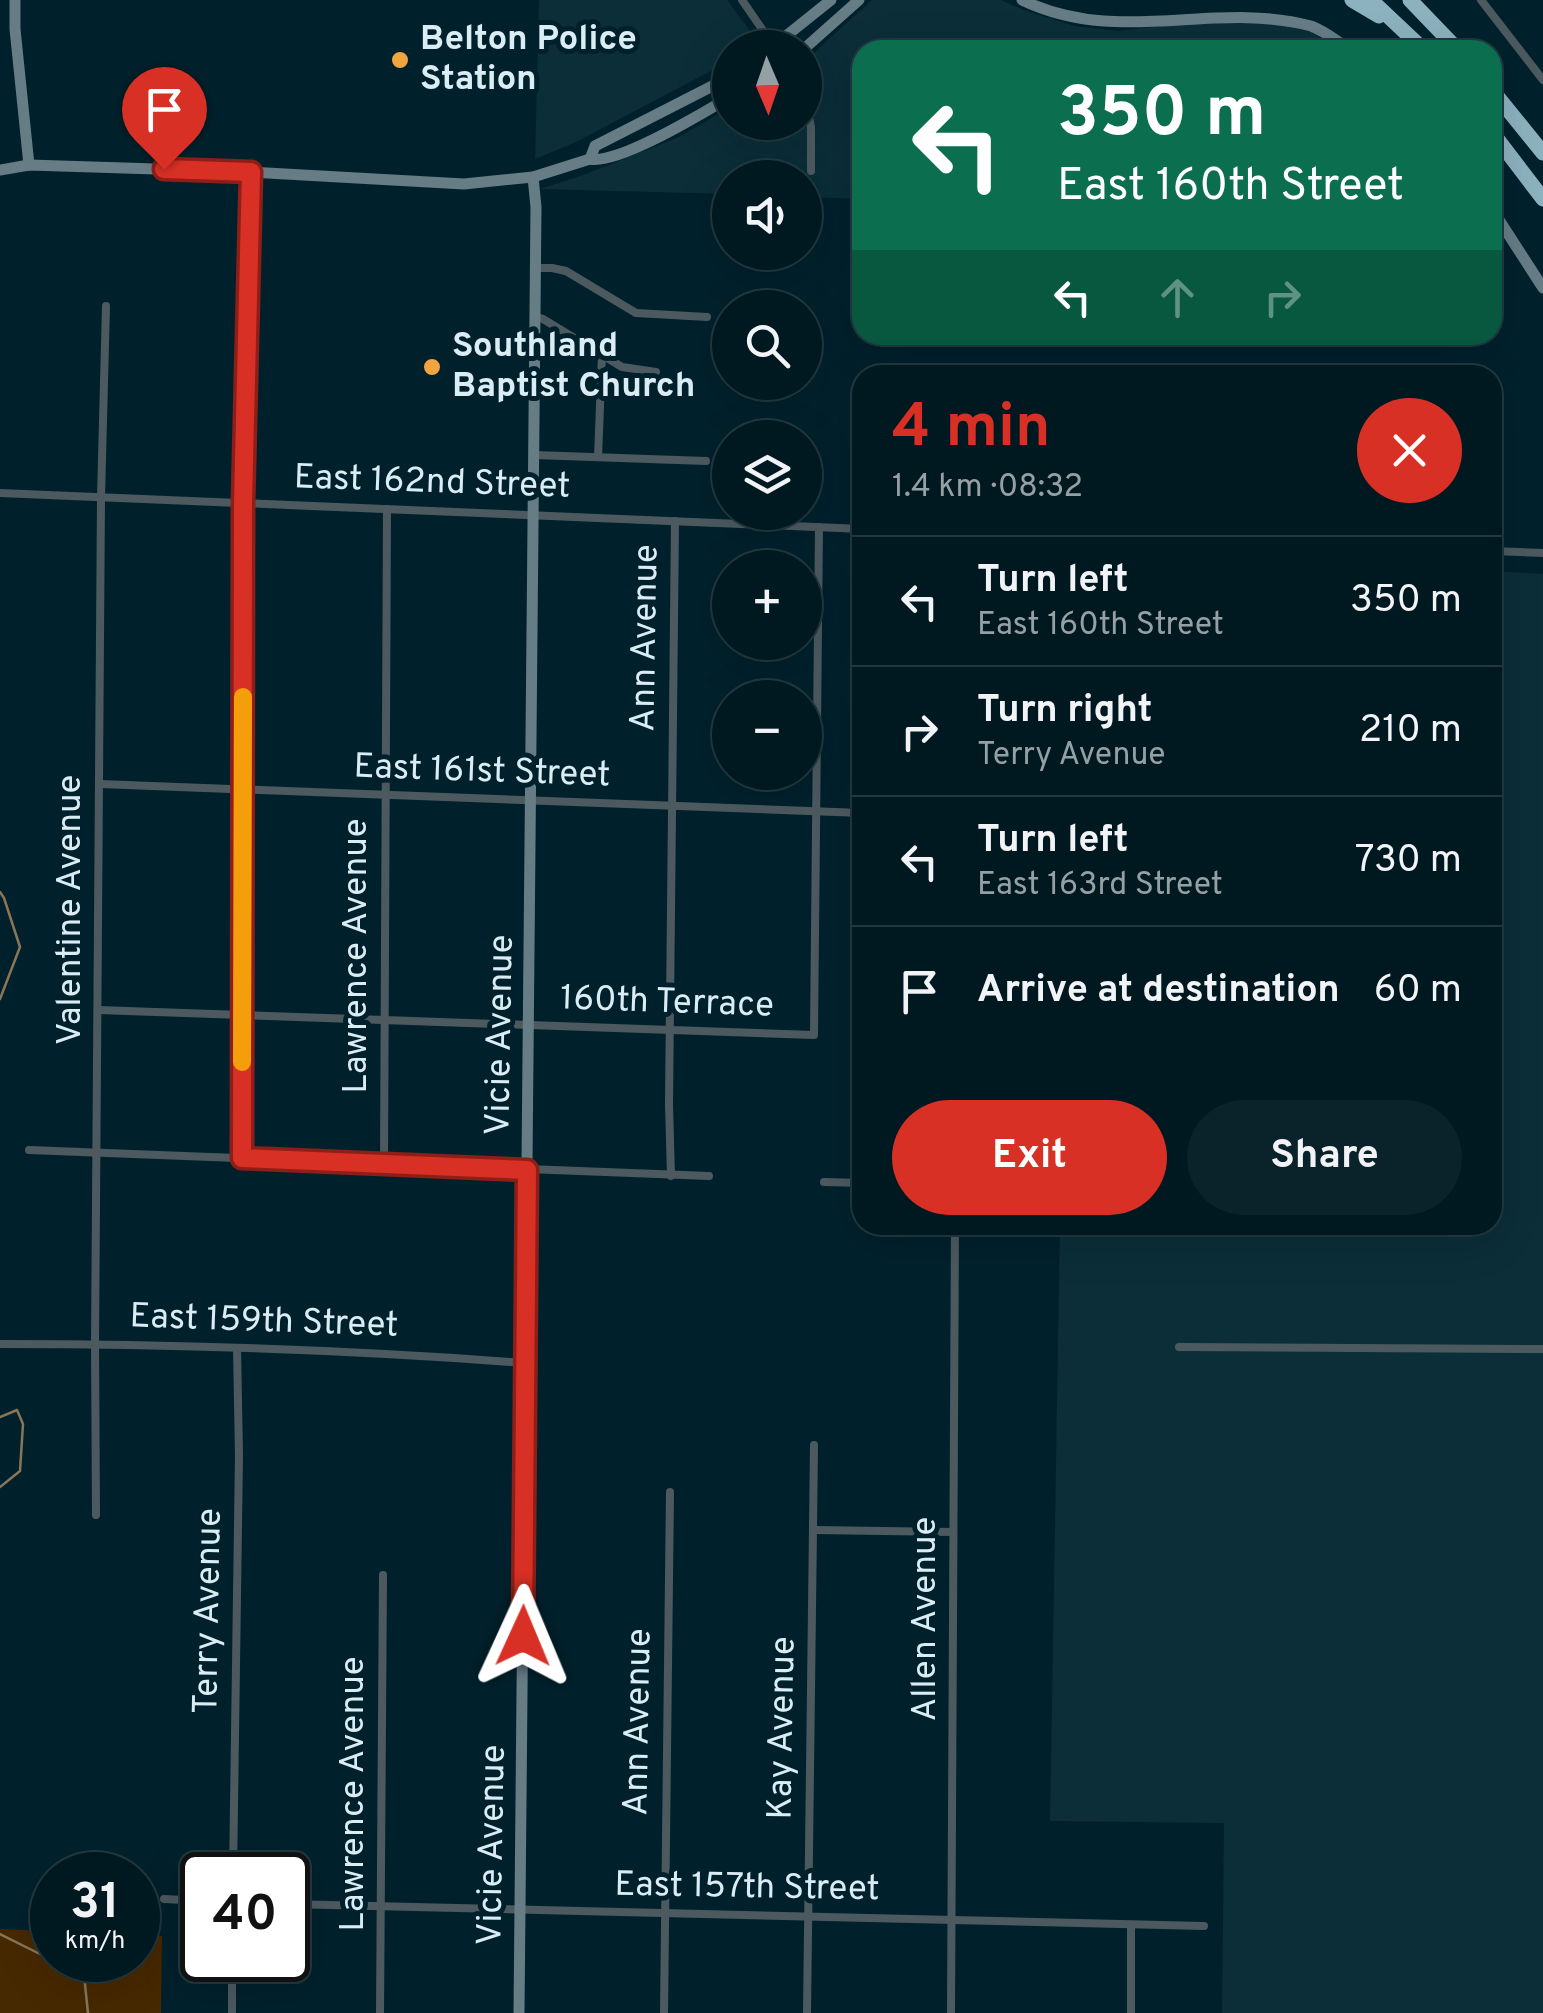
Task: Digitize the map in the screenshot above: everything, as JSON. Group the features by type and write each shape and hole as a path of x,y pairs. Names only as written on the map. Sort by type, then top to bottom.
{"highway":[{"path":"1352,0 1406,32"},
{"path":"1372,0 1414,40"},
{"path":"1410,0 1449,40"},
{"path":"1423,0 1442,33"},
{"path":"1502,102 1543,153"},
{"path":"1502,145 1543,199"}],"street":[{"path":"15,0 29,165"},
{"path":"742,0 762,30"},
{"path":"794,30 832,0"},
{"path":"822,33 859,0"},
{"path":"1022,0 1076,18 1117,21 1216,11 1252,12 1314,27 1334,40"},
{"path":"1481,0 1543,80"},
{"path":"590,159 595,146 712,85"},
{"path":"3,170 29,165 464,184 533,177 590,159 597,161 630,150 712,107"},
{"path":"242,1158 243,503 251,172"},
{"name":"Vicie Avenue","path":"519,2013 536,268 533,177"},
{"path":"1502,224 1543,288"},
{"path":"536,268 566,271 636,313 706,316"},
{"name":"Valentine Avenue","path":"96,1515 101,497 106,306"},
{"path":"535,317 622,368 656,372"},
{"path":"598,457 602,355"},
{"path":"534,455 706,460"},
{"name":"East 162nd Street","path":"0,493 712,523"},
{"name":"Lawrence Avenue","path":"384,1164 387,509"},
{"name":"Ann Avenue","path":"672,1176 669,1104 675,521"},
{"name":"East 162nd Street","path":"822,527 852,529"},
{"path":"816,812 819,530"},
{"path":"1502,551 1543,553"},
{"name":"East 161st Street","path":"100,784 852,813"},
{"name":"160th Terrace","path":"98,1010 814,1035 816,812"},
{"path":"29,1150 709,1176"},
{"path":"824,1182 852,1183"},
{"name":"Allen Avenue","path":"951,2013 956,1235"},
{"name":"East 159th Street","path":"1,1344 382,1352 526,1362"},
{"path":"1179,1347 1543,1349"},
{"name":"Terry Avenue","path":"233,1852 237,1348"},
{"name":"Kay Avenue","path":"807,2013 814,1445"},
{"name":"Ann Avenue","path":"664,2013 670,1492"},
{"path":"813,1530 954,1532"},
{"name":"Lawrence Avenue","path":"380,2013 383,1575"},
{"path":"164,1899 180,1899"},
{"name":"East 157th Street","path":"310,1905 1204,1926"},
{"path":"1131,1926 1131,2013"},
{"path":"232,1982 232,2013"}],"shaded area":[{"path":"539,0 727,0 750,30 712,30 712,70 574,143 535,159"},
{"path":"872,0 1001,0 1075,26 1118,31 1255,20 1312,32 1324,40 852,40 852,199 822,198 822,160 712,160 712,194 540,189 679,137 712,118 712,140 822,140 822,46"},
{"path":"1502,572 1543,574 1543,2013 1222,2013 1224,1823 1050,1821 1060,1235 1502,1235"},
{"path":"0,1929 30,1930 30,1982 160,1982 162,1936 161,2013 0,2013"}],"waterway":[{"path":"0,892 20,947 0,999"},
{"path":"0,1417 17,1410 23,1424 20,1471 0,1487"},
{"path":"0,1934 30,1949"},
{"path":"85,1982 88,2013"}],"slow traffic":[{"path":"242,1062 243,697"}],"place":[{"name":"Belton Police Station","path":"400,60"},
{"name":"Southland Baptist Church","path":"432,367"}],"route":[{"path":"164,169 251,172 243,503 242,1158 527,1170 523,1636"}]}
